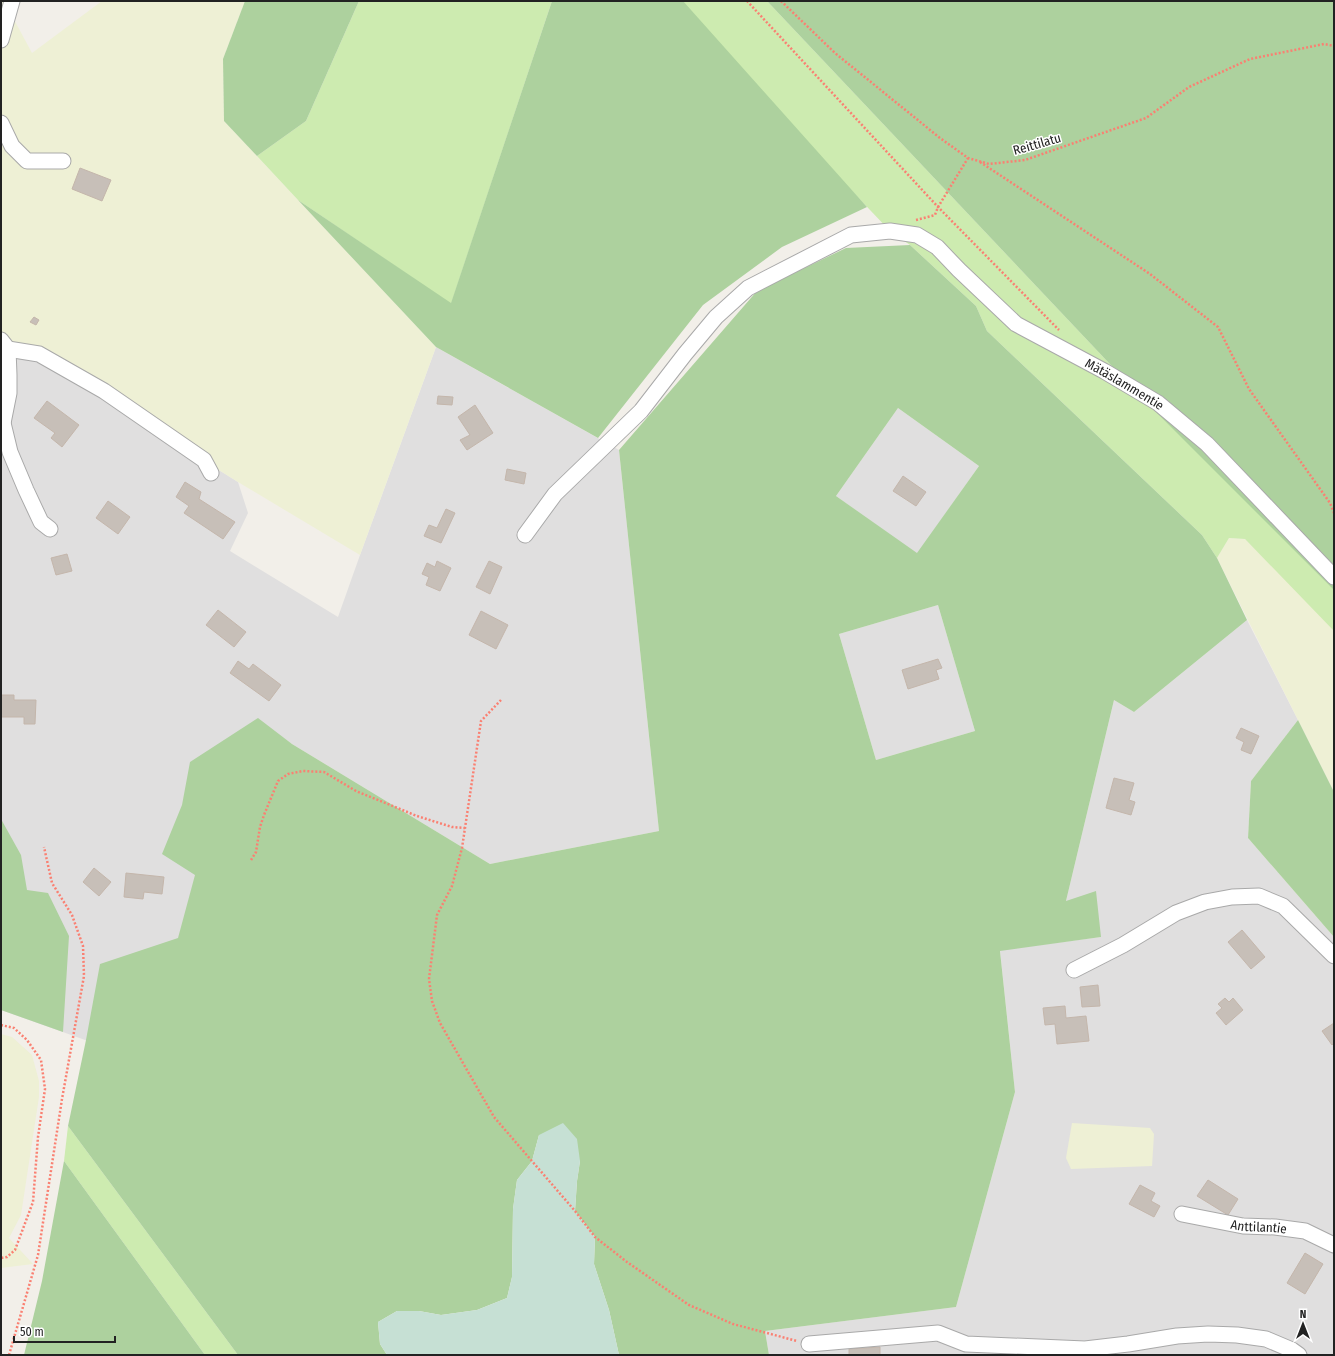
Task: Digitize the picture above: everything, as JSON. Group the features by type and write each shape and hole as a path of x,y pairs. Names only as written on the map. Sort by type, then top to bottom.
{"street":[{"path":"1,40 12,1"},
{"path":"1,123 12,146 27,161 63,161"},
{"name":"Mätäslammentie","path":"525,535 555,494 641,411 716,317 748,288 851,235 890,230 917,235 937,247 1016,324 1104,371 1158,404 1207,444 1334,577"},
{"path":"50,529 41,522 26,490 10,452 2,424 9,393 5,345 39,354 104,391 204,460 211,473"},
{"path":"1074,970 1123,945 1176,913 1205,902 1232,897 1259,896 1284,906 1334,956"},
{"name":"Anttilantie","path":"1182,1214 1243,1226 1275,1227 1305,1231 1334,1245"},
{"path":"809,1344 938,1333 966,1344 1085,1349 1177,1336 1208,1334 1266,1338 1292,1350 1299,1355"}],"path":[{"path":"747,1 938,207 1064,335"},
{"name":"Reittilatu","path":"781,1 835,53 940,138 968,158 989,164 1025,160 1146,118 1189,87 1250,58 1324,44 1334,46"},
{"path":"938,207 968,158"},
{"path":"977,161 1150,274 1218,327 1249,389 1330,504 1334,513"},
{"path":"501,700 481,721 462,848 452,886 437,915 429,979 432,1001 440,1023 494,1117 583,1220 595,1237 627,1262 689,1305 733,1324 809,1344"},
{"path":"251,860 256,852 260,827 264,815 278,781 288,774 303,771 324,772 356,791 417,816 446,826 465,828"},
{"path":"9,1355 38,1256 62,1099 84,976 83,946 72,915 52,882 44,847"},
{"path":"1,1025 14,1028 28,1040 41,1060 45,1089 38,1137 33,1202 15,1250 7,1257 1,1258"}],"shaded area":[{"path":"1,334 238,482 248,513 230,551 338,617 436,347 619,450 659,831 490,864 292,744 278,734 172,1071 1,1010"},
{"path":"898,408 979,466 917,554 836,496"},
{"path":"938,605 975,731 876,760 839,634"},
{"path":"1247,620 1298,720 1251,781 1248,838 1334,937 1334,1355 769,1355 765,1331 956,1307 1015,1092 1000,950 1101,937 1066,901 1114,700 1134,712"}],"green space":[{"path":"1,1 4,1 32,53 102,1 245,1 223,59 224,121 436,347 360,555 238,482 1,334"},
{"path":"245,1 359,1 306,121 257,156 224,121 223,59"},
{"path":"359,1 552,1 451,304 298,200 257,156 306,121"},
{"path":"552,1 683,1 867,207 782,247 703,305 598,438 436,347 298,200 451,303"},
{"path":"681,1 767,1 1141,397 1334,582 1334,631 1245,539 1229,538 1217,558 1202,535 987,331 976,306 910,245 890,231 811,148"},
{"path":"767,1 1334,1 1334,590 1141,397"},
{"path":"910,245 976,306 987,331 1202,535 1217,558 1247,620 1134,712 1114,700 1066,901 1096,891 1101,937 1000,951 1015,1092 956,1307 765,1331 769,1355 619,1355 609,1310 594,1264 595,1237 575,1211 580,1161 539,1135 532,1161 517,1180 513,1209 512,1277 507,1298 477,1310 441,1315 419,1311 397,1311 378,1322 380,1344 387,1355 238,1355 68,1126 100,964 178,938 195,875 162,854 182,805 190,762 258,718 292,744 490,864 659,831 619,450 757,291 846,248","holes":["898,408 979,466 917,553 836,496","938,605 975,731 876,760 839,634"]},
{"path":"1229,538 1245,539 1334,627 1334,792 1217,558"},
{"path":"1298,720 1334,792 1334,937 1248,838 1251,781"},
{"path":"1,819 21,855 27,890 48,893 69,936 63,1032 1,1010"},
{"path":"1,1034 12,1037 32,1055 39,1081 39,1097 21,1215 9,1238 33,1264 1,1268"},
{"path":"563,1123 577,1139 580,1161 575,1211 595,1237 594,1264 609,1310 619,1355 387,1355 380,1344 378,1322 397,1311 419,1311 441,1315 477,1310 507,1298 512,1277 513,1209 517,1180 532,1161 539,1135"},
{"path":"1072,1123 1150,1128 1154,1134 1152,1166 1071,1169 1066,1158"},
{"path":"68,1126 238,1355 205,1355 64,1161"},
{"path":"64,1161 205,1355 24,1355 42,1281"}],"building":[{"path":"80,168 111,180 102,201 72,189"},
{"path":"34,317 39,320 36,325 30,322"},
{"path":"438,396 453,397 452,405 437,404"},
{"path":"47,401 79,425 62,447 51,438 55,433 34,418"},
{"path":"475,405 493,433 467,450 460,440 470,435 458,417"},
{"path":"507,469 526,473 524,484 505,480"},
{"path":"903,476 926,492 916,506 893,491"},
{"path":"185,482 201,492 199,499 235,522 223,539 184,513 189,506 176,497"},
{"path":"108,501 130,517 118,534 96,518"},
{"path":"446,509 455,513 441,543 424,536 429,525 437,528"},
{"path":"67,554 72,571 56,575 51,558"},
{"path":"437,561 451,568 440,591 426,585 429,577 422,574 427,563 435,567"},
{"path":"489,561 502,567 490,594 476,587"},
{"path":"218,610 246,632 234,647 206,625"},
{"path":"481,611 508,625 496,649 469,635"},
{"path":"938,659 942,668 936,670 939,679 908,689 902,670"},
{"path":"238,661 249,669 253,664 281,685 269,701 230,673"},
{"path":"1,695 14,695 14,700 36,700 35,724 24,724 24,717 1,717"},
{"path":"1241,728 1259,736 1251,754 1241,750 1244,742 1236,738"},
{"path":"1114,778 1134,783 1129,800 1135,802 1131,815 1106,808"},
{"path":"94,868 111,882 99,896 83,882"},
{"path":"126,873 164,877 162,894 144,892 143,899 124,897"},
{"path":"1242,930 1265,957 1251,969 1228,942"},
{"path":"1098,985 1100,1006 1082,1007 1080,987"},
{"path":"1225,998 1229,1002 1233,998 1243,1010 1226,1025 1216,1013 1222,1008 1218,1004"},
{"path":"1065,1006 1066,1018 1086,1016 1089,1041 1057,1044 1055,1024 1045,1025 1043,1008"},
{"path":"1334,1023 1334,1043 1332,1045 1322,1031"},
{"path":"1208,1180 1238,1199 1228,1215 1197,1196"},
{"path":"1140,1185 1155,1193 1151,1201 1160,1206 1154,1217 1129,1204"},
{"path":"1305,1253 1323,1264 1305,1294 1287,1283"},
{"path":"880,1347 880,1355 849,1355 849,1349"}]}
